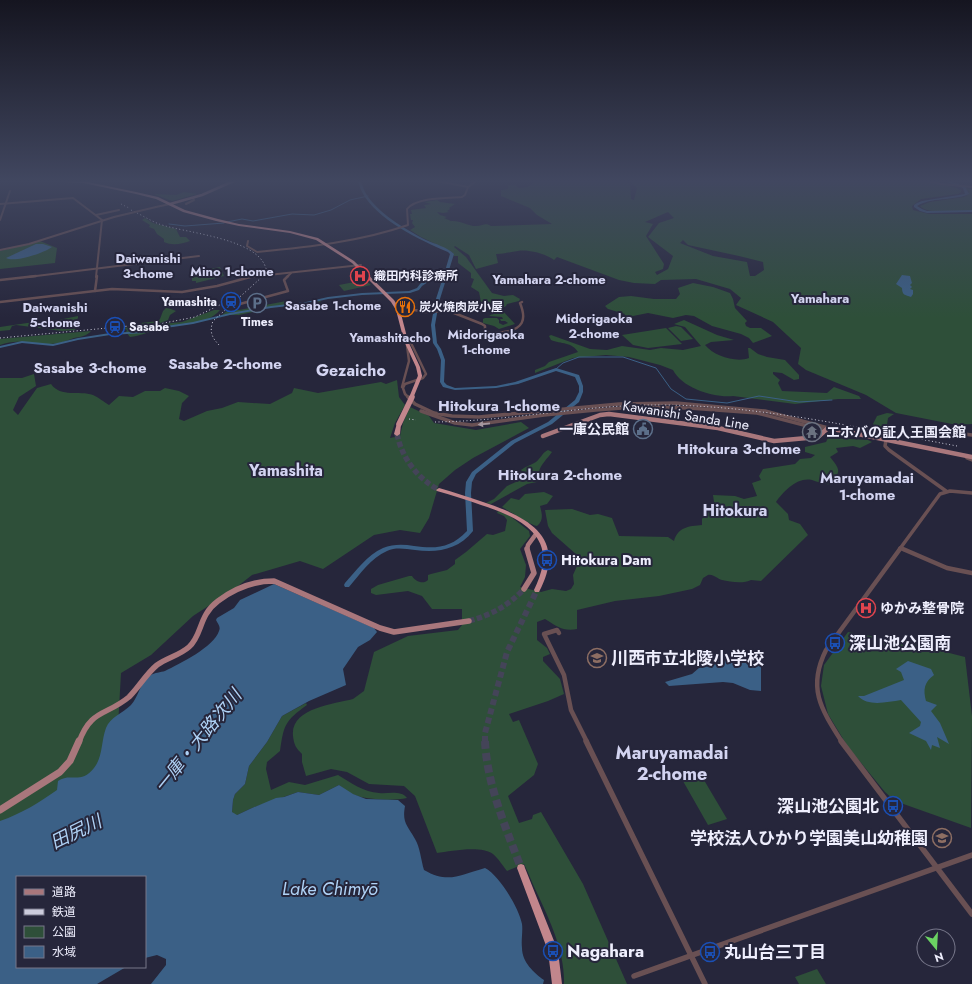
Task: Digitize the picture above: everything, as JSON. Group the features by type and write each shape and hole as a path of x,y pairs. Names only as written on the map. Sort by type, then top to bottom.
{"highway":[{"path":"248,226 300,234 329,245 359,265 387,293 399,310 420,376 399,424 397,434"},
{"path":"442,490 504,511 525,522 543,543 546,560 544,570 536,590"},
{"path":"522,868 553,951 557,984"}],"main road":[{"name":"Kawanishi Sanda Line","path":"543,436 601,415 611,414 718,428 774,441 815,438 821,436 827,429"},
{"path":"827,429 972,458"},
{"path":"524,589 534,573 527,549 528,545 536,534"},
{"path":"0,810 66,766 77,750 84,731 90,722 129,696 150,671 190,646 196,639 203,618 211,606 250,584 263,580 274,581 380,628 394,632 469,622"}],"street":[{"path":"0,250 28,244 84,226"},
{"path":"95,290 101,226"},
{"path":"248,241 247,246 256,252 329,245 400,229 406,226"},
{"path":"0,280 199,256"},
{"path":"0,302 95,290 126,289 182,292 212,287 256,275 291,273 315,268 359,265"},
{"path":"236,304 288,291 289,290 284,280 291,273"},
{"path":"399,310 410,309 424,312 449,311 482,324 485,326 485,331 488,333 512,330 519,327 525,317 524,311 520,304 522,302"},
{"path":"408,341 409,358 402,388 408,401 419,409 438,416 473,417 639,403 751,412 827,429"},
{"path":"408,341 426,374 423,378 410,381 405,384 403,388 409,399 418,406 454,423 472,425 579,411 689,406"},
{"path":"405,379 410,381"},
{"path":"592,406 601,415"},
{"path":"964,434 972,435"},
{"path":"886,441 885,446 889,450 946,491"},
{"path":"972,493 946,491 940,494 826,650 819,664 816,686 823,713 845,748 972,914"},
{"path":"900,548 947,568 972,573"},
{"path":"559,633 557,630 544,634 564,675 571,710 705,984"},
{"path":"634,976 972,855"}],"green space":[{"path":"164,226 176,229 180,237 186,237 190,241 177,244 164,242 164,239 157,234 154,229 149,227"},
{"path":"414,226 652,226 646,236 664,264 663,269 655,272 657,275 668,269 673,256 648,237 657,226 972,226 972,424 957,425 896,413 866,395 806,370 798,364 801,348 773,322 736,305 741,298 730,289 696,279 661,280 655,284 634,283 619,280 557,257 554,260 532,251 496,254 498,263 476,269 469,255 455,246 454,247 466,257 492,293 504,296 513,295 520,299 519,301 507,304 501,309 515,324 499,329 483,323 483,319 485,318 497,318 499,323 503,325 508,323 501,321 500,319 503,319 502,317 489,316 500,309 481,302 479,292 471,287 474,279 471,278 471,273 458,263 458,256 454,256 452,252 410,230 415,227","holes":["683,240 688,245 763,262 764,270 755,276 750,276 747,262 713,256 680,243"]},
{"path":"40,241 57,248 55,263 0,269 0,251"},
{"path":"220,267 224,276 196,283 196,281 192,281 192,273 194,272"},
{"path":"365,280 371,285 344,291 339,285"},
{"path":"693,283 713,287 730,293 735,308 747,321 745,323 746,326 750,328 761,328 772,336 753,343 749,338 741,334 712,326 694,316 686,315 673,318 648,313 623,318 625,314 608,309 605,306 619,297 631,296 654,299 676,299 680,294 678,288"},
{"path":"286,301 288,304 308,305 321,302 310,305 309,308 279,306 259,309 239,315 222,315 228,310 239,310"},
{"path":"166,308 176,311 170,315 168,320 155,325 141,324 158,321"},
{"path":"214,310 220,310 214,315 200,322 167,327 141,335 130,337 126,332 127,330 123,328 182,322"},
{"path":"78,316 76,321 78,322 78,325 71,326 70,329 76,328 75,330 62,331 16,325 12,326 10,330 0,331 0,327 34,322 48,322"},
{"path":"684,320 717,335 734,340 711,342 705,345 709,349 726,358 738,360 749,358 748,348 750,348 758,354 785,360 799,375 799,379 794,380 782,373 773,372 773,374 780,380 778,383 782,391 827,393 834,387 859,396 861,399 838,399 795,404 717,395 691,387 677,376 673,370 660,365 629,357 606,355 573,358 535,373 535,370 545,366 549,362 578,352 573,346 551,340 549,336 551,335 590,349 607,350 622,346 650,350 661,348 683,350 701,346 685,327 674,324"},
{"path":"676,326 681,327 693,339 681,341 668,328"},
{"path":"666,328 682,344 648,348 633,345 622,335"},
{"path":"91,331 83,336 56,343 43,344 13,342 0,345 0,339"},
{"path":"34,374 36,386 19,397 13,410 18,415 37,388 51,384 60,391 93,395 109,405 119,396 133,397 145,391 160,391 165,388 179,391 189,396 182,403 179,419 184,421 207,411 222,408 238,402 270,404 292,393 294,388 318,393 381,382 386,384 397,380 399,397 405,405 395,423 390,438 400,436 403,423 410,407 429,416 434,423 476,430 521,422 529,428 473,458 455,470 439,484 429,518 420,533 400,530 374,535 323,569 300,561 252,575 233,590 193,616 151,655 121,673 117,744 81,793 0,844 0,378 22,378"},
{"path":"887,413 894,414 888,418 887,425 884,427 875,426 873,424 877,416"},
{"path":"828,438 868,440 872,442 860,448 853,446 836,448 838,452 830,457 837,467 838,472 835,478 831,481 831,484 823,484 812,480 801,481 787,489 779,498 776,502 788,514 789,520 800,524 808,535 761,581 751,580 745,582 733,582 708,575 703,578 700,585 692,589 659,596 615,601 577,610 577,629 564,629 545,619 537,622 537,640 547,648 550,654 543,657 543,661 560,679 564,694 509,714 513,722 519,720 538,764 534,775 508,796 519,823 532,819 533,815 541,812 583,884 627,984 564,984 562,960 556,937 524,864 507,871 499,860 488,851 466,849 437,853 415,796 404,786 369,784 347,772 331,769 306,776 302,762 302,754 294,742 293,736 294,727 298,719 315,709 353,699 364,691 374,652 408,636 458,630 462,625 462,609 432,609 422,596 408,591 376,595 371,593 371,589 378,585 409,576 412,576 419,582 424,582 428,580 428,575 447,570 455,564 455,560 487,534 493,535 505,531 507,520 504,516 497,513 498,511 510,516 529,531 530,536 520,549 526,565 525,577 520,587 541,592 552,589 566,591 571,589 574,584 573,575 577,566 577,555 552,533 548,526 545,510 572,509 590,515 598,514 612,518 619,536 668,537 674,541 681,530 688,527 702,525 702,519 714,502 713,495 735,496 744,499 757,496 752,483 761,480 759,476 763,469 795,464 800,459 811,458 815,455 805,452 805,447 826,442"},
{"path":"548,450 552,452 541,467 537,482 527,484 491,504 486,503 494,499 507,486 525,478 525,474 521,470 536,462"},
{"path":"544,492 553,496 547,504 540,506 542,519 537,526 502,507 511,498 519,500 525,494"},
{"path":"848,632 910,643 965,657 972,716 971,828 895,801 885,792 848,747 828,714 821,686 824,665"},
{"path":"306,703 307,705 290,719 284,729 280,751 267,762 266,769 271,790 289,782 305,785 338,775 368,791 379,793 398,793 407,798 387,800 364,798 352,794 339,785 319,795 298,792 234,815 232,812 233,800 235,794 245,784 249,766 267,742 282,716"},
{"path":"701,775 727,819 708,825 683,781"},
{"path":"817,969 826,984 799,984 795,977"}],"water":[{"path":"36,244 43,244 52,247 29,257 15,259 6,258"},
{"path":"902,275 910,276 912,283 910,285 912,287 910,289 913,290 911,297 904,294 902,288 896,284"},
{"name":"Lake Chimyō","path":"274,584 374,628 377,632 370,640 358,647 343,669 346,685 309,701 282,716 267,742 249,766 245,784 235,794 232,812 237,815 276,798 298,792 319,795 339,785 353,794 366,799 398,800 405,806 405,820 418,846 424,870 440,877 454,877 485,868 496,877 513,901 520,917 522,924 522,945 524,958 536,974 544,980 543,984 151,984 166,965 166,959 157,955 146,958 146,876 16,876 16,968 124,968 97,984 0,984 0,821 23,811 50,795 57,790 58,781 67,778 85,776 89,773 97,764 99,759 104,733 108,724 131,705 144,681 152,674 165,671 203,649 216,637 220,630 216,620 217,618 234,608 240,600"},
{"path":"689,650 728,657 761,666 761,691 750,690 733,683 723,682 669,686 665,682 692,674 699,668 712,664 707,659 694,654"},
{"path":"908,661 931,669 934,675 926,683 925,693 926,701 937,705 931,711 940,723 949,744 937,737 940,748 932,745 931,750 926,741 909,733 920,726 921,722 901,700 884,703 872,703 867,702 858,696 864,696 904,680 901,672 896,669"}],"waterway":[{"name":"一庫・大路次川","path":"399,226 424,240 449,251 452,254 447,271"},
{"path":"0,347 22,342 53,345 110,334 144,332 159,328 193,323 230,314 306,303 328,298 362,294 410,292 418,289 421,285 433,277 447,271"},
{"name":"一庫・大路次川","path":"347,585 367,562 386,549 398,546 438,549 452,546 458,542 470,531 468,493 469,482 474,473 513,442 550,423 577,401 581,392 581,386 577,376 556,369 516,383 496,387 455,389 445,386 442,382 443,360 435,343 433,325 437,302 447,271"},
{"path":"556,369 563,363 579,357 623,357 656,368 671,389 686,399 727,403 759,396 799,402 832,400"}],"tunnel":[{"path":"397,434 399,443 407,459 417,473 424,480 439,490"},
{"path":"469,621 485,616 499,609 524,589"},
{"path":"485,741 485,733 507,652 537,590"},
{"path":"485,741 489,774 493,790 521,868"}],"railway":[{"path":"166,226 219,238 250,250 260,259 266,269 262,277 213,321 211,332 220,346"},
{"path":"159,324 195,317 228,301"},
{"path":"0,338 140,325"},
{"path":"435,422 492,419 635,405 701,406 738,409 811,419 957,446"},
{"path":"409,419 416,420"}],"place":[{"name":"織田内科診療所","path":"360,276"},
{"name":"Yamashita","path":"231,302"},
{"name":"Times","path":"257,303"},
{"name":"炭火焼肉炭小屋","path":"405,307"},
{"name":"Sasabe","path":"115,327"},
{"name":"一庫公民館","path":"643,429"},
{"name":"エホバの証人王国会館","path":"812,432"},
{"name":"Hitokura Dam","path":"547,560"},
{"name":"ゆかみ整骨院","path":"866,608"},
{"name":"深山池公園南","path":"835,643"},
{"name":"川西市立北陵小学校","path":"597,658"},
{"name":"深山池公園北","path":"893,806"},
{"name":"学校法人ひかり学園美山幼稚園","path":"942,838"},
{"name":"Nagahara","path":"553,951"},
{"name":"丸山台三丁目","path":"710,952"}],"district":[{"name":"Daiwanishi 3-chome","path":"148,266"},
{"name":"Mino 1-chome","path":"232,271"},
{"name":"Yamahara 2-chome","path":"549,279"},
{"name":"Yamahara","path":"820,298"},
{"name":"Sasabe 1-chome","path":"333,305"},
{"name":"Daiwanishi 5-chome","path":"55,314"},
{"name":"Midorigaoka 2-chome","path":"594,326"},
{"name":"Yamashitacho","path":"390,337"},
{"name":"Midorigaoka 1-chome","path":"486,342"},
{"name":"Sasabe 2-chome","path":"225,364"},
{"name":"Sasabe 3-chome","path":"90,368"},
{"name":"Gezaicho","path":"351,370"},
{"name":"Hitokura 1-chome","path":"499,406"},
{"name":"Hitokura 3-chome","path":"739,449"},
{"name":"Yamashita","path":"286,470"},
{"name":"Hitokura 2-chome","path":"560,475"},
{"name":"Maruyamadai 1-chome","path":"867,486"},
{"name":"Hitokura","path":"735,510"},
{"name":"Maruyamadai 2-chome","path":"672,763"}],"water label":[{"name":"田尻川","path":"76,832"}]}
